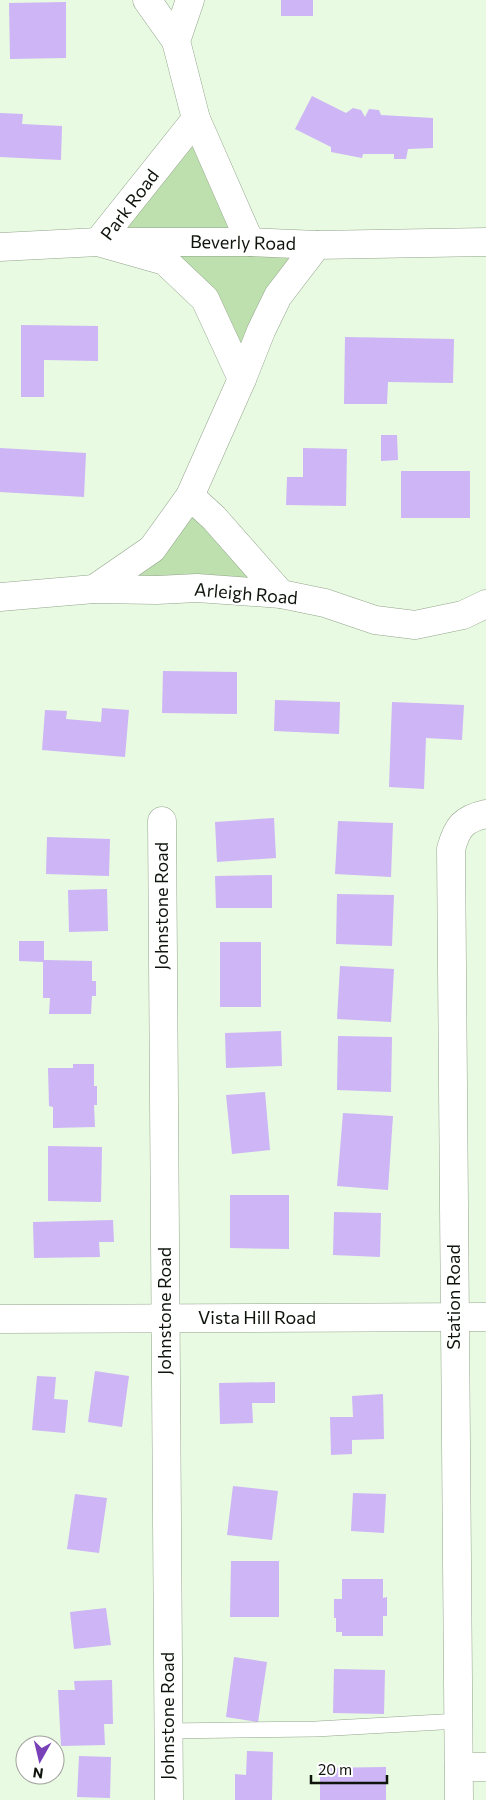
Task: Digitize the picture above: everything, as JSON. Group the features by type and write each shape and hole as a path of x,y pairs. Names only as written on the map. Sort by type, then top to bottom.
{"street":[{"path":"147,0 176,41 196,119 250,242"},
{"path":"176,41 190,0"},
{"name":"Park Road","path":"196,119 98,242 165,261 205,299 242,379"},
{"name":"Beverly Road","path":"0,247 98,242 250,242 318,245 486,242"},
{"path":"94,589 152,549 190,496 278,296 318,245"},
{"path":"190,496 214,518 281,594"},
{"name":"Arleigh Road","path":"0,597 94,589 157,590 197,588 281,594 324,603 375,620 415,625 463,615 486,604"},
{"name":"Station Road","path":"459,1800 451,849 456,832 472,817 486,814"},
{"name":"Johnstone Road","path":"162,821 169,1800"},
{"name":"Vista Hill Road","path":"0,1319 486,1317"},
{"path":"459,1767 486,1767"}],"lane":[{"path":"169,1731 316,1728 459,1721"}],"green space":[{"path":"196,119 250,242 317,245 249,361 165,261 98,242"},
{"path":"190,496 281,594 94,589"}],"building":[{"path":"281,0 313,0 313,16 281,16"},
{"path":"66,2 66,58 10,59 9,3"},
{"path":"312,96 346,113 353,108 361,110 365,117 369,109 379,110 381,115 433,118 433,148 408,149 406,159 394,159 394,154 363,154 362,158 331,152 331,147 295,129"},
{"path":"0,113 23,114 22,124 62,126 61,160 0,157"},
{"path":"21,325 98,326 98,361 44,360 44,397 21,397"},
{"path":"345,337 454,339 453,383 388,382 387,404 344,404"},
{"path":"381,435 397,435 398,460 381,461"},
{"path":"0,448 86,453 84,497 0,492"},
{"path":"303,448 347,449 346,506 286,505 287,477 303,477"},
{"path":"401,471 470,471 470,518 401,518"},
{"path":"163,671 237,672 237,714 162,713"},
{"path":"275,700 340,702 339,734 274,731"},
{"path":"392,702 464,705 462,740 426,738 424,789 389,787"},
{"path":"102,708 129,710 125,757 42,750 45,710 67,711 66,719 101,722"},
{"path":"274,818 276,858 217,862 215,822"},
{"path":"338,821 393,823 391,877 335,874"},
{"path":"47,837 110,839 109,876 46,874"},
{"path":"272,875 272,908 216,908 215,876"},
{"path":"107,889 108,931 69,932 68,890"},
{"path":"337,894 394,895 392,946 336,944"},
{"path":"19,941 44,941 44,960 92,961 92,981 96,981 96,996 92,996 91,1014 49,1014 50,998 43,998 43,962 19,961"},
{"path":"220,942 261,942 261,1007 220,1007"},
{"path":"340,966 394,969 391,1022 337,1019"},
{"path":"281,1031 282,1066 226,1068 225,1033"},
{"path":"338,1036 392,1037 391,1092 337,1090"},
{"path":"73,1064 94,1064 94,1086 97,1086 97,1105 94,1105 95,1127 53,1128 53,1107 49,1106 48,1068 73,1068"},
{"path":"265,1092 270,1150 232,1154 226,1095"},
{"path":"343,1113 393,1116 388,1190 337,1186"},
{"path":"48,1146 102,1147 101,1202 48,1201"},
{"path":"230,1195 289,1195 289,1249 230,1248"},
{"path":"334,1212 381,1213 380,1257 333,1255"},
{"path":"113,1220 114,1242 99,1242 100,1257 34,1258 33,1222"},
{"path":"95,1371 129,1376 122,1427 88,1422"},
{"path":"37,1376 56,1377 54,1399 68,1400 65,1433 32,1430"},
{"path":"275,1382 275,1403 252,1403 253,1423 220,1424 219,1383"},
{"path":"383,1394 384,1439 352,1440 352,1454 331,1455 330,1417 353,1417 352,1396"},
{"path":"233,1486 278,1491 272,1540 227,1535"},
{"path":"353,1493 386,1494 384,1533 351,1531"},
{"path":"75,1494 107,1498 99,1553 67,1549"},
{"path":"231,1561 279,1561 279,1617 230,1617"},
{"path":"342,1579 383,1579 383,1598 387,1597 387,1616 383,1616 383,1636 342,1636 342,1632 336,1632 334,1599 342,1599"},
{"path":"106,1608 111,1645 74,1649 70,1612"},
{"path":"234,1657 267,1662 258,1722 226,1717"},
{"path":"334,1669 385,1670 384,1714 333,1713"},
{"path":"112,1680 113,1724 104,1724 105,1745 65,1746 65,1735 60,1735 58,1690 75,1690 74,1681"},
{"path":"247,1751 273,1752 272,1800 235,1800 235,1774 246,1775"},
{"path":"79,1756 111,1757 110,1798 77,1797"},
{"path":"386,1767 386,1800 320,1800 320,1768"}]}
